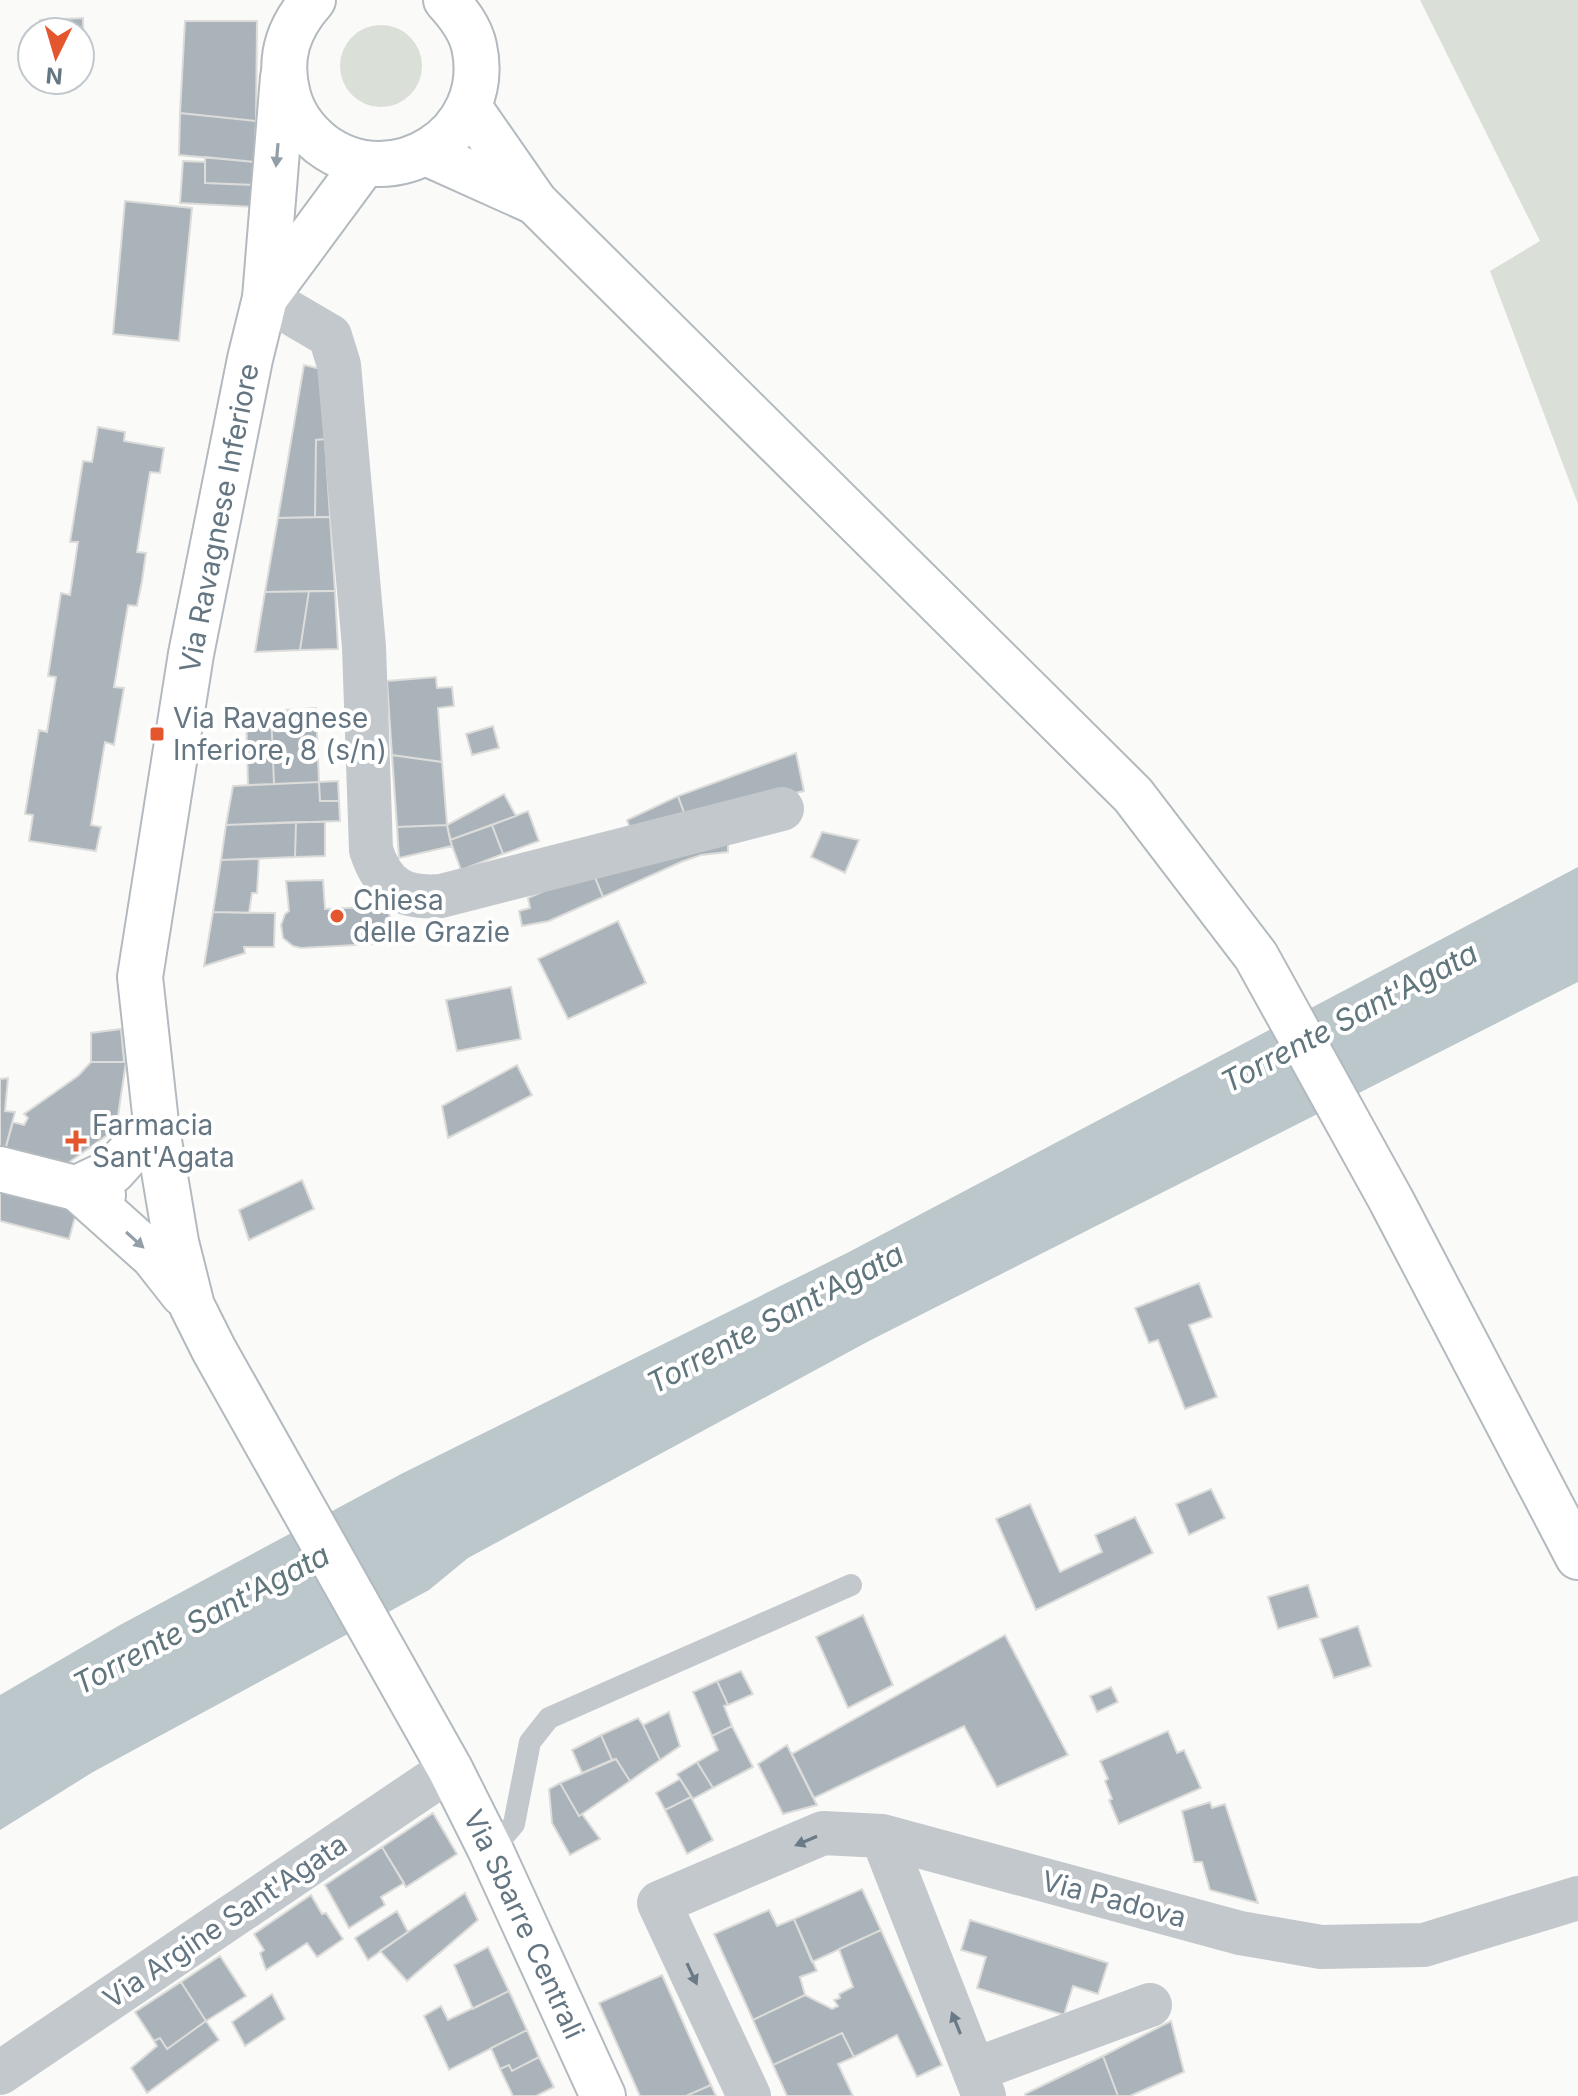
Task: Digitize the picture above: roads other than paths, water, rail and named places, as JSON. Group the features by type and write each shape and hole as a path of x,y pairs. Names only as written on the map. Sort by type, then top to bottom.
{"main road":[{"path":"265,298 285,61 287,0"},
{"path":"313,0 298,16 285,61 291,108 309,134 334,154 364,164 396,164 426,153 451,135 469,107 477,77 474,45 461,16 446,0"},
{"path":"469,107 535,202 1133,795 1256,956 1391,1200 1578,1557"},
{"path":"426,153 535,202"},
{"path":"265,298 364,164"},
{"name":"Via Ravagnese Inferiore","path":"214,1350 192,1306 176,1242 156,1123 140,977 191,654 265,298"},
{"path":"77,1188 113,1171 156,1123"},
{"path":"0,1169 171,1213"},
{"path":"77,1188 153,1256 192,1306"},
{"name":"Via Sbarre Centrali","path":"214,1350 446,1763 491,1851 603,2096"}],"street":[{"path":"265,298 330,336 339,365 364,647 371,850 377,868 388,883 404,893 422,898 441,896 782,809"},
{"name":"Via Argine Sant'Agata","path":"0,2073 446,1763"},
{"name":"Via Padova","path":"749,2096 659,1903 823,1833 882,1836 1240,1933 1321,1947 1424,1945 1578,1898"},
{"path":"882,1836 979,2083 1150,2005"}],"lane":[{"path":"491,1851 514,1824 530,1742 549,1718 851,1585"}],"water":[{"name":"Torrente Sant'Agata","path":"1578,867 1578,982 869,1341 468,1558 429,1590 93,1772 0,1830 0,1695 120,1625 403,1473 847,1253"}],"place":[{"name":"Via Ravagnese Inferiore, 8 (s/n)","path":"157,734"},
{"name":"Chiesa delle Grazie","path":"337,916"},
{"name":"Farmacia Sant'Agata","path":"76,1141"}]}
